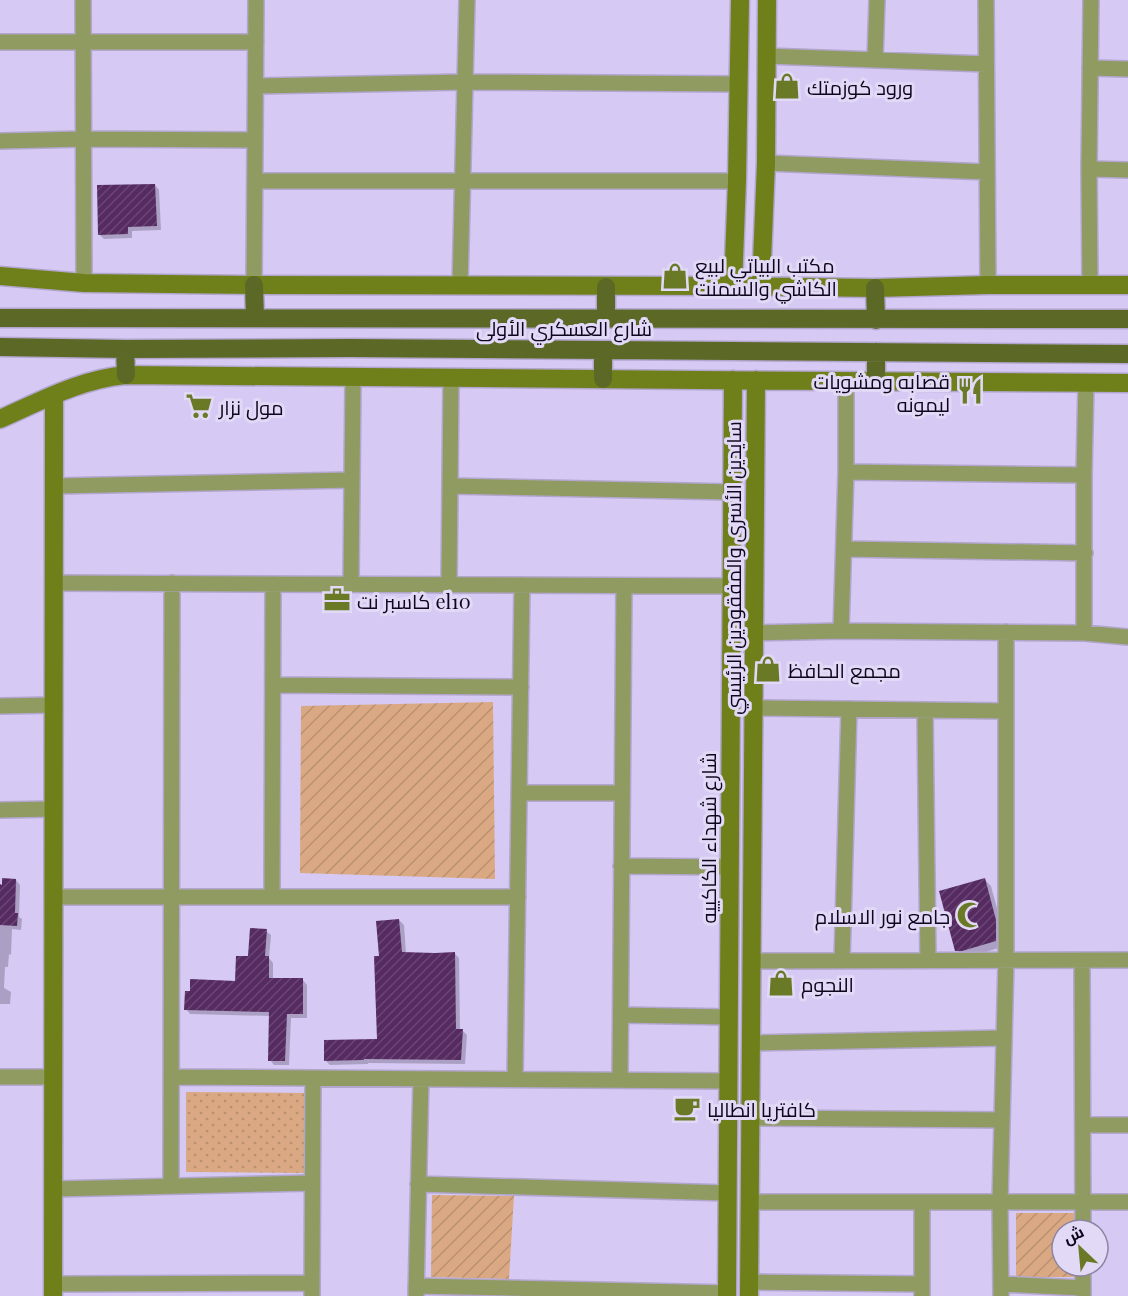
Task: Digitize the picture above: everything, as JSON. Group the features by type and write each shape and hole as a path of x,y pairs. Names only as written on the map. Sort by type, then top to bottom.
{"main road":[{"path":"254,285 255,318"},
{"path":"606,287 606,318"},
{"path":"875,288 876,320"},
{"name":"شارع العسكري الأولى","path":"0,318 1128,319"},
{"path":"729,350 730,319"},
{"path":"759,350 760,319"},
{"name":"شارع العسكري الأولى","path":"0,347 1128,354"},
{"path":"125,349 126,375"},
{"path":"603,350 603,379"},
{"path":"876,352 876,380"}],"street":[{"path":"83,0 84,283"},
{"path":"254,285 256,0"},
{"path":"460,286 467,0"},
{"path":"733,286 740,0"},
{"path":"760,286 766,163 767,0"},
{"path":"875,60 877,0"},
{"path":"986,0 988,285"},
{"path":"1090,285 1091,0"},
{"path":"0,42 256,42"},
{"path":"767,56 986,64"},
{"path":"1090,68 1128,69"},
{"path":"256,86 465,82 738,84"},
{"path":"0,141 255,140"},
{"path":"766,163 987,172"},
{"path":"1089,169 1128,170"},
{"path":"255,181 737,181"},
{"path":"736,205 764,207"},
{"path":"0,276 84,283 254,285 875,288 1128,285"},
{"path":"0,419 81,384 126,375 451,380 876,380 1128,383"},
{"path":"351,584 353,379"},
{"path":"449,585 451,380"},
{"name":"شارع شهداء الكاكييه","path":"727,1295 733,380"},
{"name":"سايدين الأسرى والمفقودين الرئيسي","path":"749,1289 756,380"},
{"path":"841,631 846,472 846,380"},
{"path":"1084,633 1086,382"},
{"path":"54,396 53,1290 312,1289 313,1078"},
{"path":"846,472 1084,475"},
{"path":"55,486 351,480"},
{"path":"450,486 732,492"},
{"path":"844,549 1085,553"},
{"path":"55,583 732,586"},
{"path":"171,1186 172,583"},
{"path":"272,897 273,584"},
{"path":"515,1079 522,585"},
{"path":"620,1080 624,586"},
{"path":"754,633 841,631 1084,633 1128,637"},
{"path":"1006,633 1006,961 1000,1202 1001,1290 1083,1292"},
{"path":"273,685 521,687"},
{"path":"0,706 55,705"},
{"path":"753,708 1006,711"},
{"path":"842,961 849,709"},
{"path":"925,711 928,961"},
{"path":"519,793 622,794"},
{"path":"0,810 54,809"},
{"path":"621,866 730,867"},
{"path":"54,897 518,897"},
{"path":"1082,960 1083,1218"},
{"path":"751,961 1128,960"},
{"path":"621,1015 729,1017"},
{"path":"751,1043 1004,1038"},
{"path":"0,1077 53,1077"},
{"path":"171,1077 728,1081"},
{"path":"421,1079 416,1291 727,1295"},
{"path":"750,1118 1002,1120"},
{"path":"1083,1125 1128,1125"},
{"path":"53,1189 312,1183"},
{"path":"418,1184 727,1193"},
{"path":"750,1202 1128,1202"},
{"path":"749,1289 922,1290 922,1202"},
{"path":"727,1241 750,1240"}],"shaded area":[{"path":"493,702 495,879 300,873 301,706"},
{"path":"186,1092 308,1093 308,1173 186,1172"},
{"path":"432,1195 514,1196 509,1279 431,1277"},
{"path":"1016,1213 1078,1213 1078,1218 1050,1218 1050,1277 1016,1277"}],"building":[{"path":"155,184 157,226 128,227 128,234 98,235 97,185"},
{"path":"2,878 16,879 17,926 0,925"},
{"name":"جامع نور الاسلام","path":"985,878 996,920 996,941 955,951 939,891"},
{"path":"399,919 402,952 455,952 456,1029 463,1029 461,1060 324,1061 324,1040 377,1039 374,956 379,956 376,921"},
{"path":"250,928 267,929 265,956 269,956 269,978 303,978 303,1014 287,1014 285,1061 268,1061 269,1012 184,1010 185,991 190,991 190,979 235,981 236,956 248,956"}],"place":[{"name":"ورود كوزمتك","path":"787,86"},
{"name":"مكتب البياتي لبيع الكاشي والسمنت","path":"675,276"},
{"name":"قصابه ومشويات ليمونه","path":"970,391"},
{"name":"مول نزار","path":"199,406"},
{"name":"كاسبر نت el10","path":"337,600"},
{"name":"مجمع الحافظ","path":"768,669"},
{"name":"جامع نور الاسلام","path":"970,915"},
{"name":"النجوم","path":"781,983"},
{"name":"كافتريا انطاليا","path":"687,1108"}]}
